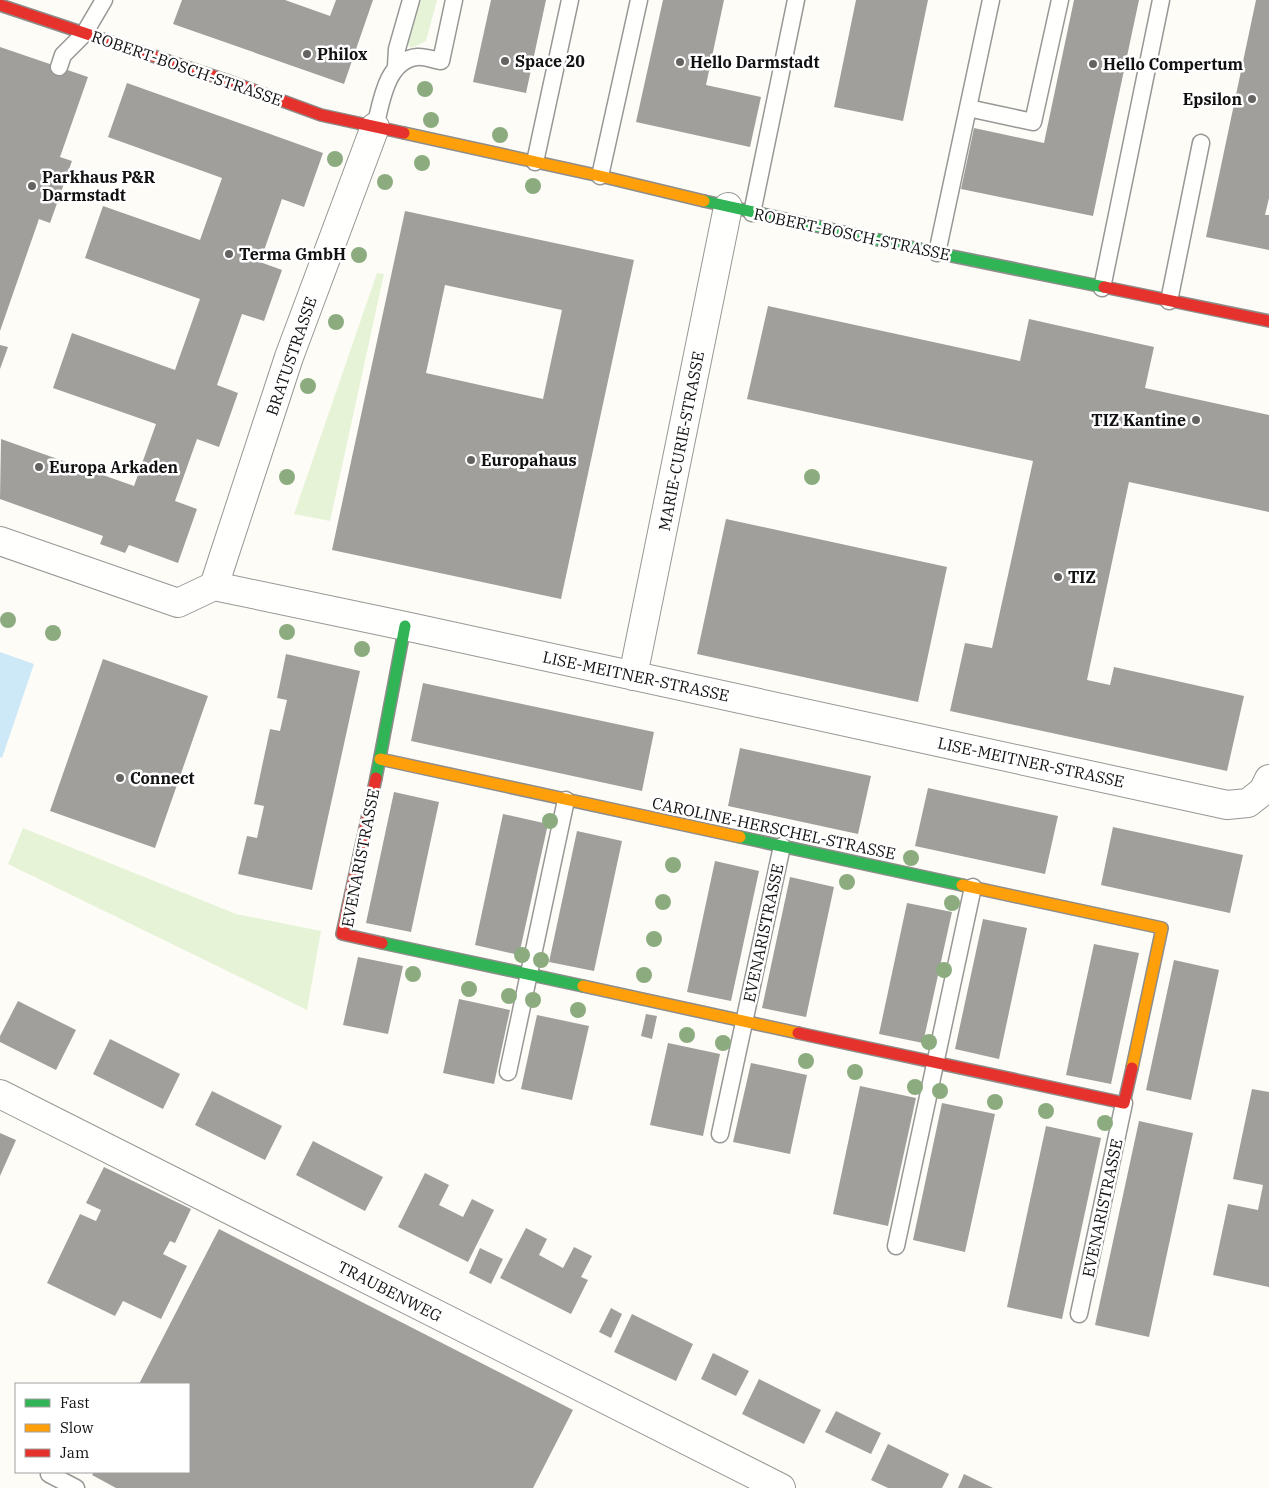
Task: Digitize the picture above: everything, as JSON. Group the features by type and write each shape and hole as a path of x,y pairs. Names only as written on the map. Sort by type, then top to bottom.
{"street":[{"name":"ROBERT-BOSCH-STRASSE","path":"0,5 222,79 321,115 937,253 1269,321"},
{"name":"BRATUSTRASSE","path":"214,586 289,357 375,127"},
{"name":"MARIE-CURIE-STRASSE","path":"633,676 740,210"},
{"path":"0,541 178,603 214,586"},
{"name":"LISE-MEITNER-STRASSE","path":"214,586 1227,805 1248,803 1263,791 1269,779"},
{"name":"EVENARISTRASSE","path":"406,626 380,759 342,934 1124,1102 1162,928"},
{"name":"CAROLINE-HERSCHEL-STRASSE","path":"380,759 1162,928"},
{"name":"TRAUBENWEG","path":"0,1094 781,1488"}],"lane":[{"path":"59,67 63,55 84,34 104,0"},
{"path":"375,127 386,88 396,66 397,49 412,0"},
{"path":"396,66 406,60 418,57 440,61 454,0"},
{"path":"535,162 570,0"},
{"path":"600,176 639,0"},
{"path":"740,210 796,0"},
{"path":"937,253 990,0"},
{"path":"968,108 1033,122 1060,0"},
{"path":"1102,288 1161,0"},
{"path":"1169,301 1201,143"},
{"path":"508,1072 566,800"},
{"name":"EVENARISTRASSE","path":"720,1134 782,846"},
{"path":"896,1246 973,887"},
{"name":"EVENARISTRASSE","path":"1079,1314 1124,1102"},
{"path":"48,1478 76,1488"}],"green space":[{"path":"417,0 437,0 426,41 412,48 406,44"},
{"path":"377,273 384,274 330,521 294,514"},
{"path":"23,828 236,914 321,931 307,1010 8,864"}],"water":[{"path":"0,652 34,664 2,758 0,757"}],"building":[{"name":"Philox","path":"182,0 285,0 330,16 336,0 373,0 344,84 173,24"},
{"name":"Space 20","path":"491,0 546,0 526,93 473,82"},
{"name":"Hello Darmstadt","path":"663,0 724,0 706,85 761,97 750,147 636,122"},
{"path":"856,0 928,0 903,121 834,107"},
{"name":"Hello Compertum","path":"1074,0 1139,0 1093,216 961,189 974,128 1044,143"},
{"name":"Epsilon","path":"1256,0 1269,0 1269,198 1265,215 1269,215 1269,250 1206,237"},
{"name":"Parkhaus P&R Darmstadt","path":"0,47 88,77 60,157 72,161 50,223 39,219 0,331"},
{"path":"127,83 323,153 304,207 282,199 260,262 282,270 264,321 242,314 217,385 238,393 219,447 197,439 175,501 197,509 178,563 129,545 125,553 100,544 103,536 0,499 1,439 134,486 156,424 53,388 72,333 175,370 200,299 85,258 103,206 200,240 222,178 108,137"},
{"name":"Europahaus","path":"405,211 634,260 561,599 332,550","holes":["445,285 562,310 543,399 426,373"]},
{"name":"TIZ","path":"768,306 1020,361 1029,319 1154,347 1145,388 1269,415 1269,512 1129,482 1087,680 1110,685 1114,667 1244,696 1227,771 950,711 965,643 992,648 1033,461 747,399"},
{"path":"0,345 8,347 0,369"},
{"path":"726,519 947,567 918,702 697,654"},
{"path":"286,654 360,671 312,890 238,874 247,836 257,838 264,806 254,804 270,729 280,731 287,700 277,698"},
{"name":"Connect","path":"103,659 208,696 155,848 50,811"},
{"path":"423,683 654,732 642,791 411,741"},
{"path":"740,748 871,776 858,834 728,806"},
{"path":"928,788 1058,816 1045,874 915,846"},
{"path":"394,792 439,802 411,932 366,923"},
{"path":"503,814 548,824 519,955 475,945"},
{"path":"1113,827 1243,855 1230,913 1101,885"},
{"path":"577,831 622,841 594,971 549,962"},
{"path":"715,861 759,871 731,1001 687,992"},
{"path":"790,877 834,887 806,1017 762,1008"},
{"path":"907,903 952,912 923,1043 879,1034"},
{"path":"983,919 1027,928 999,1059 955,1049"},
{"path":"1094,944 1139,953 1111,1084 1066,1075"},
{"path":"358,957 403,966 388,1034 343,1025"},
{"path":"1174,960 1219,970 1191,1100 1146,1090"},
{"path":"459,999 510,1010 494,1084 443,1073"},
{"path":"18,1001 76,1030 56,1070 0,1042 0,1036"},
{"path":"646,1014 657,1016 652,1039 641,1036"},
{"path":"537,1015 589,1026 572,1100 521,1089"},
{"path":"110,1039 180,1074 163,1109 93,1074"},
{"path":"668,1043 720,1054 703,1136 650,1125"},
{"path":"751,1063 807,1075 790,1154 733,1142"},
{"path":"860,1086 916,1098 888,1226 833,1214"},
{"path":"1252,1089 1269,1092 1269,1287 1213,1275 1228,1204 1258,1210 1263,1185 1233,1179"},
{"path":"212,1091 282,1126 265,1160 195,1125"},
{"path":"942,1103 995,1114 965,1252 913,1240"},
{"path":"1139,1121 1193,1133 1149,1337 1095,1325"},
{"path":"1046,1126 1101,1138 1062,1319 1007,1307"},
{"path":"0,1133 16,1140 0,1176"},
{"path":"313,1141 383,1177 365,1211 296,1175"},
{"path":"104,1167 191,1209 175,1243 170,1241 163,1254 187,1266 161,1319 123,1301 115,1316 47,1283 80,1214 96,1221 101,1210 86,1203"},
{"path":"425,1173 449,1185 439,1205 463,1217 472,1199 494,1210 468,1262 398,1227"},
{"path":"526,1228 547,1239 539,1255 563,1268 574,1247 592,1256 581,1277 588,1280 571,1314 500,1278"},
{"path":"219,1229 573,1410 533,1488 116,1488 92,1475 93,1473 190,1473 190,1383 140,1383"},
{"path":"480,1248 503,1259 491,1284 469,1273"},
{"path":"611,1308 622,1314 611,1338 599,1332"},
{"path":"632,1314 693,1344 676,1381 614,1352"},
{"path":"713,1353 749,1371 736,1396 701,1379"},
{"path":"759,1379 821,1410 804,1444 742,1414"},
{"path":"836,1411 881,1433 871,1454 825,1432"},
{"path":"888,1444 949,1474 942,1488 888,1488 871,1480"},
{"path":"964,1474 993,1488 958,1488"}],"traffic: fast":[{"path":"704,201 937,253 1104,287"},
{"path":"376,778 405,626"},
{"path":"740,837 962,885"},
{"path":"382,943 583,986"}],"traffic: slow":[{"path":"404,133 704,201"},
{"path":"380,759 740,837"},
{"path":"962,885 1162,928 1132,1068"},
{"path":"583,986 798,1033"}],"traffic: jam":[{"path":"0,5 231,82 321,115 404,133"},
{"path":"1104,287 1269,321"},
{"path":"376,778 342,934 382,943"},
{"path":"798,1033 1124,1103 1132,1068"}],"place":[{"name":"Philox","path":"307,54"},
{"name":"Space 20","path":"505,61"},
{"name":"Hello Darmstadt","path":"680,62"},
{"name":"Hello Compertum","path":"1093,64"},
{"name":"Epsilon","path":"1252,99"},
{"name":"Parkhaus P&R Darmstadt","path":"32,186"},
{"name":"Terma GmbH","path":"229,254"},
{"name":"TIZ Kantine","path":"1196,420"},
{"name":"Europahaus","path":"471,460"},
{"name":"Europa Arkaden","path":"39,467"},
{"name":"TIZ","path":"1058,577"},
{"name":"Connect","path":"120,778"}]}
